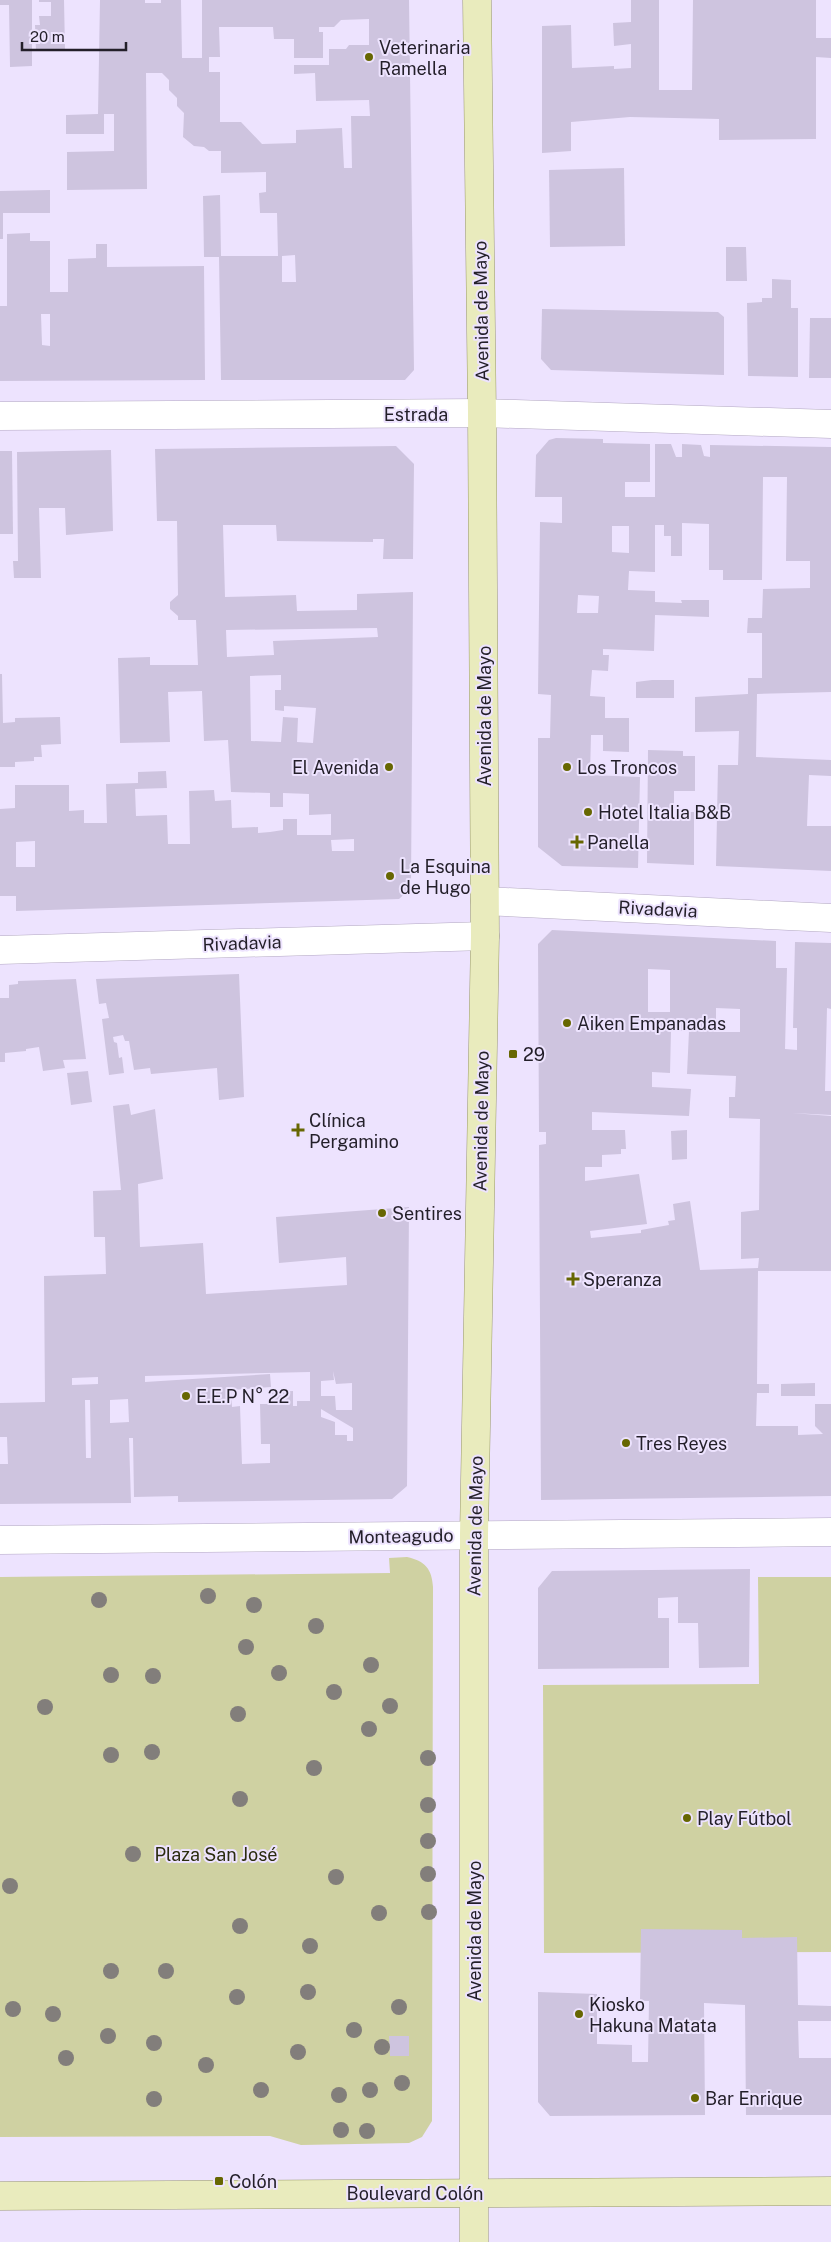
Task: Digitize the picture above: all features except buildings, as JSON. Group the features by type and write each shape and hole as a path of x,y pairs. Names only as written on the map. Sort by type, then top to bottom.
{"main road":[{"name":"Avenida de Mayo","path":"474,2242 474,1535 485,936 477,0"},
{"name":"Boulevard Colón","path":"0,2196 831,2191"}],"street":[{"name":"Estrada","path":"0,416 482,413 831,424"},
{"name":"Rivadavia","path":"484,901 831,918"},
{"name":"Rivadavia","path":"0,950 485,936"},
{"name":"Monteagudo","path":"0,1540 831,1532"}],"green space":[{"name":"Plaza San José","path":"407,1557 419,1561 426,1567 431,1575 433,1587 432,2121 422,2137 409,2143 301,2145 270,2136 0,2137 0,1577 390,1573 389,1558"},
{"name":"Play Fútbol","path":"758,1577 831,1577 831,1952 544,1953 543,1685 759,1684"}],"place":[{"name":"Veterinaria Ramella","path":"369,57"},
{"name":"El Avenida","path":"389,767"},
{"name":"Los Troncos","path":"567,767"},
{"name":"Hotel Italia B&B","path":"588,812"},
{"name":"Panella","path":"577,842"},
{"name":"La Esquina de Hugo","path":"390,876"},
{"name":"Aiken Empanadas","path":"567,1023"},
{"name":"29","path":"513,1054"},
{"name":"Clínica Pergamino","path":"298,1130"},
{"name":"Sentires","path":"382,1213"},
{"name":"Speranza","path":"573,1279"},
{"name":"E.E.P N° 22","path":"186,1396"},
{"name":"Tres Reyes","path":"626,1443"},
{"name":"Play Fútbol","path":"687,1818"},
{"name":"Kiosko Hakuna Matata","path":"579,2014"},
{"name":"Bar Enrique","path":"695,2098"},
{"name":"Colón","path":"219,2181"}]}
